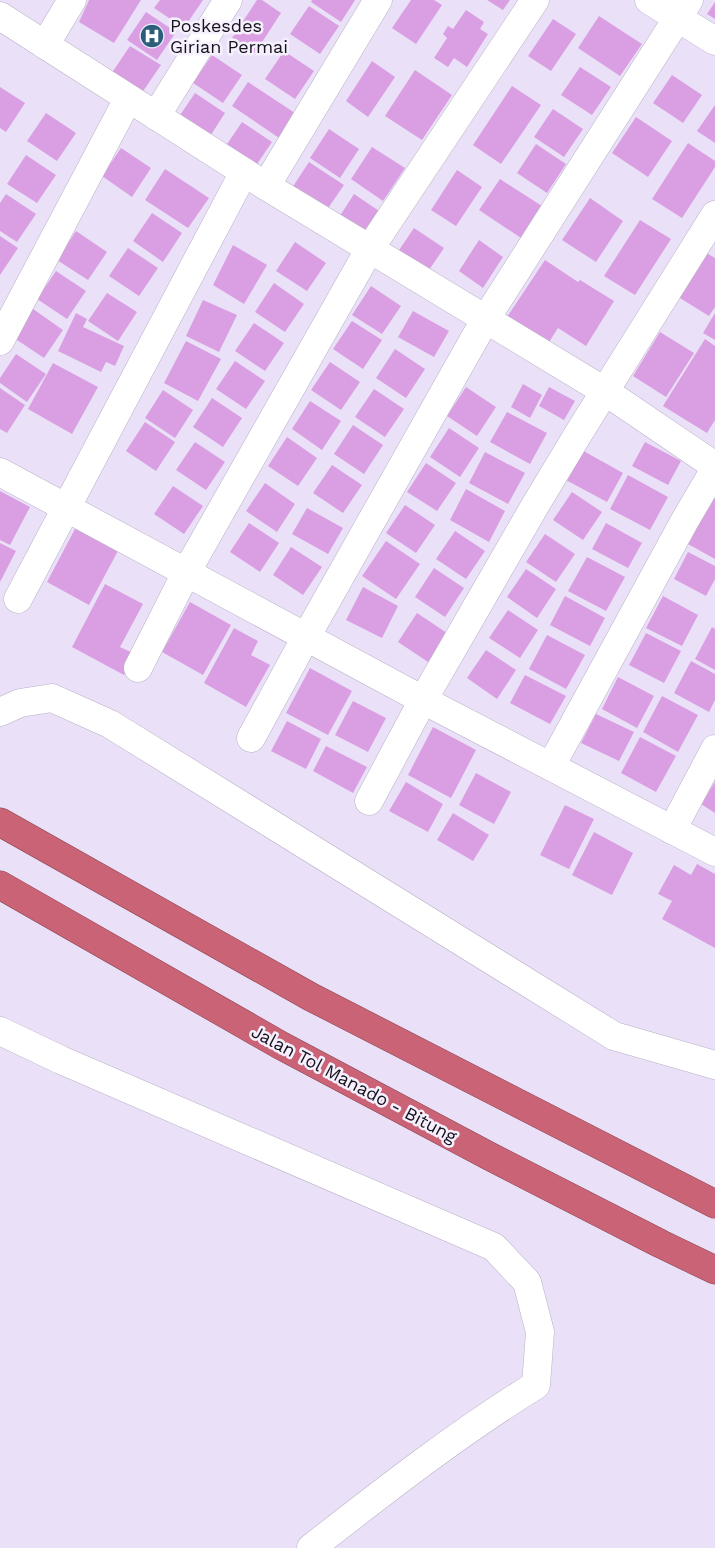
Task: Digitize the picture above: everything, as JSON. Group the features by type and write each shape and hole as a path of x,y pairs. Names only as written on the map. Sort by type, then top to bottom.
{"highway":[{"path":"0,822 311,997 715,1204"},
{"name":"Jalan Tol Manado - Bitung","path":"0,885 289,1050 499,1161 715,1270"}],"street":[{"path":"45,45 72,0"},
{"path":"156,116 228,0"},
{"path":"18,599 67,508 255,179 378,0"},
{"path":"138,668 187,571 369,250 535,0"},
{"path":"649,0 683,9 715,41"},
{"path":"251,738 485,320 683,9"},
{"path":"2,23 45,45 369,250 606,392 715,467 552,766"},
{"path":"0,341 128,98"},
{"path":"369,801 423,700 536,504 715,215"},
{"path":"0,472 187,571 423,700 715,852"},
{"path":"0,712 20,703 52,698 110,724 614,1036 715,1065"},
{"path":"672,830 715,748"},
{"path":"0,1032 494,1247 527,1282 540,1332 536,1385 418,1464 311,1548"}],"building":[{"path":"89,0 141,0 114,43 79,22"},
{"path":"160,0 203,0 184,28 154,8"},
{"path":"257,0 262,0 281,13 255,53 232,38"},
{"path":"312,0 355,0 341,22 311,2"},
{"path":"411,0 434,0 442,5 416,44 392,28"},
{"path":"487,0 510,0 503,10"},
{"path":"715,2 715,19 707,14"},
{"path":"309,6 339,26 320,54 290,34"},
{"path":"466,10 484,22 480,29 488,34 467,67 454,58 448,67 434,58 447,38 443,34 448,26 453,29"},
{"name":"Poskesdes Girian Permai","path":"146,12 176,32 157,60 127,40"},
{"path":"599,16 642,44 620,76 578,48"},
{"path":"553,19 576,34 551,71 528,56"},
{"path":"130,46 161,65 137,100 107,80"},
{"path":"284,51 314,71 295,99 265,79"},
{"path":"212,55 242,75 223,103 193,83"},
{"path":"372,61 395,77 368,117 346,101"},
{"path":"580,67 611,87 592,115 561,95"},
{"path":"415,70 452,95 422,140 385,116"},
{"path":"672,75 702,95 683,123 653,103"},
{"path":"248,82 301,117 285,142 232,106"},
{"path":"512,86 541,105 501,164 473,145"},
{"path":"0,87 25,103 6,132 0,128"},
{"path":"195,93 225,113 207,141 176,121"},
{"path":"715,105 715,143 697,131"},
{"path":"553,109 583,129 564,157 534,137"},
{"path":"46,113 76,133 57,161 27,141"},
{"path":"636,117 672,141 648,177 612,153"},
{"path":"242,122 272,142 253,170 223,150"},
{"path":"329,129 359,149 340,178 310,158"},
{"path":"688,143 715,161 715,167 682,218 652,199"},
{"path":"536,144 566,164 547,193 517,173"},
{"path":"372,147 405,168 383,201 351,179"},
{"path":"121,148 151,168 132,197 102,176"},
{"path":"26,155 56,175 37,203 7,184"},
{"path":"309,162 344,185 324,214 290,191"},
{"path":"165,169 209,198 188,228 145,200"},
{"path":"457,170 482,187 456,226 431,210"},
{"path":"500,179 542,206 521,238 479,210"},
{"path":"6,194 36,214 17,242 0,231 0,203"},
{"path":"354,194 385,215 367,243 336,222"},
{"path":"590,198 623,221 596,262 562,240"},
{"path":"152,213 182,233 163,262 133,241"},
{"path":"640,220 671,239 635,295 604,276"},
{"path":"414,228 444,248 425,276 395,256"},
{"path":"76,231 107,252 88,280 57,260"},
{"path":"0,236 18,248 0,275"},
{"path":"479,240 503,257 483,288 459,271"},
{"path":"295,242 326,263 307,291 276,271"},
{"path":"233,245 267,265 244,304 213,285"},
{"path":"128,248 158,268 139,296 109,276"},
{"path":"703,251 715,258 715,307 709,316 675,295"},
{"path":"545,260 578,282 580,280 614,301 586,346 558,328 544,350 503,323"},
{"path":"56,271 86,291 67,319 37,299"},
{"path":"274,283 304,304 285,332 255,312"},
{"path":"371,286 401,306 382,334 352,315"},
{"path":"107,293 137,312 118,341 88,321"},
{"path":"203,300 237,315 219,352 186,336"},
{"path":"33,309 63,330 44,358 14,338"},
{"path":"413,311 449,331 434,357 398,337"},
{"path":"76,313 87,319 83,327 124,346 115,366 106,362 101,372 58,351"},
{"path":"715,313 715,340 703,333"},
{"path":"352,321 382,340 363,369 333,349"},
{"path":"254,323 284,343 265,371 235,351"},
{"path":"660,332 694,353 666,397 633,376"},
{"path":"705,339 715,346 715,420 707,433 663,406"},
{"path":"186,341 221,359 198,401 164,383"},
{"path":"395,349 425,369 406,398 376,378"},
{"path":"16,354 46,374 27,402 0,383 0,378"},
{"path":"235,361 265,381 246,409 216,389"},
{"path":"330,362 360,382 341,410 311,390"},
{"path":"53,363 98,387 72,434 28,409"},
{"path":"523,384 542,395 530,418 511,407"},
{"path":"466,387 496,407 477,436 447,416"},
{"path":"549,387 575,401 564,420 539,406"},
{"path":"0,388 25,405 7,433 0,429"},
{"path":"374,389 404,409 385,437 355,417"},
{"path":"163,390 193,410 175,438 145,418"},
{"path":"212,398 242,418 223,447 193,427"},
{"path":"310,401 341,421 322,450 292,429"},
{"path":"507,412 547,433 530,464 490,442"},
{"path":"145,422 175,442 156,471 126,451"},
{"path":"353,425 383,445 364,474 334,454"},
{"path":"449,428 479,448 460,477 430,457"},
{"path":"287,437 317,458 298,486 268,466"},
{"path":"195,442 225,462 206,490 176,470"},
{"path":"645,442 681,461 668,485 632,466"},
{"path":"580,449 623,473 607,502 564,479"},
{"path":"485,452 525,473 508,504 469,483"},
{"path":"426,463 456,483 437,511 407,492"},
{"path":"332,465 362,485 343,513 313,493"},
{"path":"628,475 668,497 650,530 610,509"},
{"path":"265,483 295,504 277,532 246,511"},
{"path":"173,486 203,506 184,534 154,514"},
{"path":"466,489 505,511 489,542 450,520"},
{"path":"0,491 30,507 10,545 0,540"},
{"path":"572,492 602,512 583,540 553,520"},
{"path":"711,497 715,499 715,559 686,543"},
{"path":"405,505 435,525 416,553 386,533"},
{"path":"307,508 343,528 328,554 292,534"},
{"path":"249,523 279,543 260,572 230,552"},
{"path":"606,523 642,543 628,568 592,549"},
{"path":"76,527 119,549 89,605 47,582"},
{"path":"455,531 485,551 466,579 436,559"},
{"path":"545,534 575,554 556,582 526,562"},
{"path":"386,541 420,564 396,599 362,576"},
{"path":"0,543 16,551 0,582"},
{"path":"291,547 322,567 303,595 273,575"},
{"path":"688,552 715,566 715,579 706,596 674,579"},
{"path":"587,557 625,577 606,611 568,591"},
{"path":"434,568 464,588 445,617 415,597"},
{"path":"526,569 556,589 537,618 507,597"},
{"path":"105,584 143,604 120,647 135,654 124,675 72,647"},
{"path":"363,587 398,606 382,638 346,620"},
{"path":"565,596 605,618 590,646 550,625"},
{"path":"663,596 698,615 682,646 646,628"},
{"path":"190,602 231,625 203,675 162,652"},
{"path":"508,610 538,630 520,658 489,638"},
{"path":"417,613 447,633 428,662 398,642"},
{"path":"712,627 715,629 715,670 695,659"},
{"path":"234,628 258,641 251,655 270,665 246,707 204,683"},
{"path":"646,633 681,651 664,683 629,665"},
{"path":"547,635 585,655 566,689 529,669"},
{"path":"486,650 516,670 497,699 467,678"},
{"path":"691,661 715,674 715,700 709,712 674,693"},
{"path":"310,668 352,691 328,735 286,713"},
{"path":"525,675 566,696 550,724 510,703"},
{"path":"618,677 654,696 637,728 602,709"},
{"path":"662,696 698,715 678,752 643,732"},
{"path":"353,701 386,718 368,752 335,735"},
{"path":"596,714 634,732 619,761 581,743"},
{"path":"287,721 321,739 306,769 271,751"},
{"path":"433,727 476,750 451,798 408,775"},
{"path":"640,737 676,756 656,792 621,773"},
{"path":"326,746 367,767 353,793 313,771"},
{"path":"476,773 511,792 494,824 459,805"},
{"path":"406,782 443,804 428,832 389,811"},
{"path":"715,782 715,813 701,804"},
{"path":"565,805 594,819 569,869 540,855"},
{"path":"453,813 489,835 473,861 437,840"},
{"path":"594,832 633,853 612,895 572,875"},
{"path":"697,864 715,874 715,948 662,919 672,901 658,894 674,865 691,875"}],"place":[{"name":"Poskesdes Girian Permai","path":"152,36"}]}
